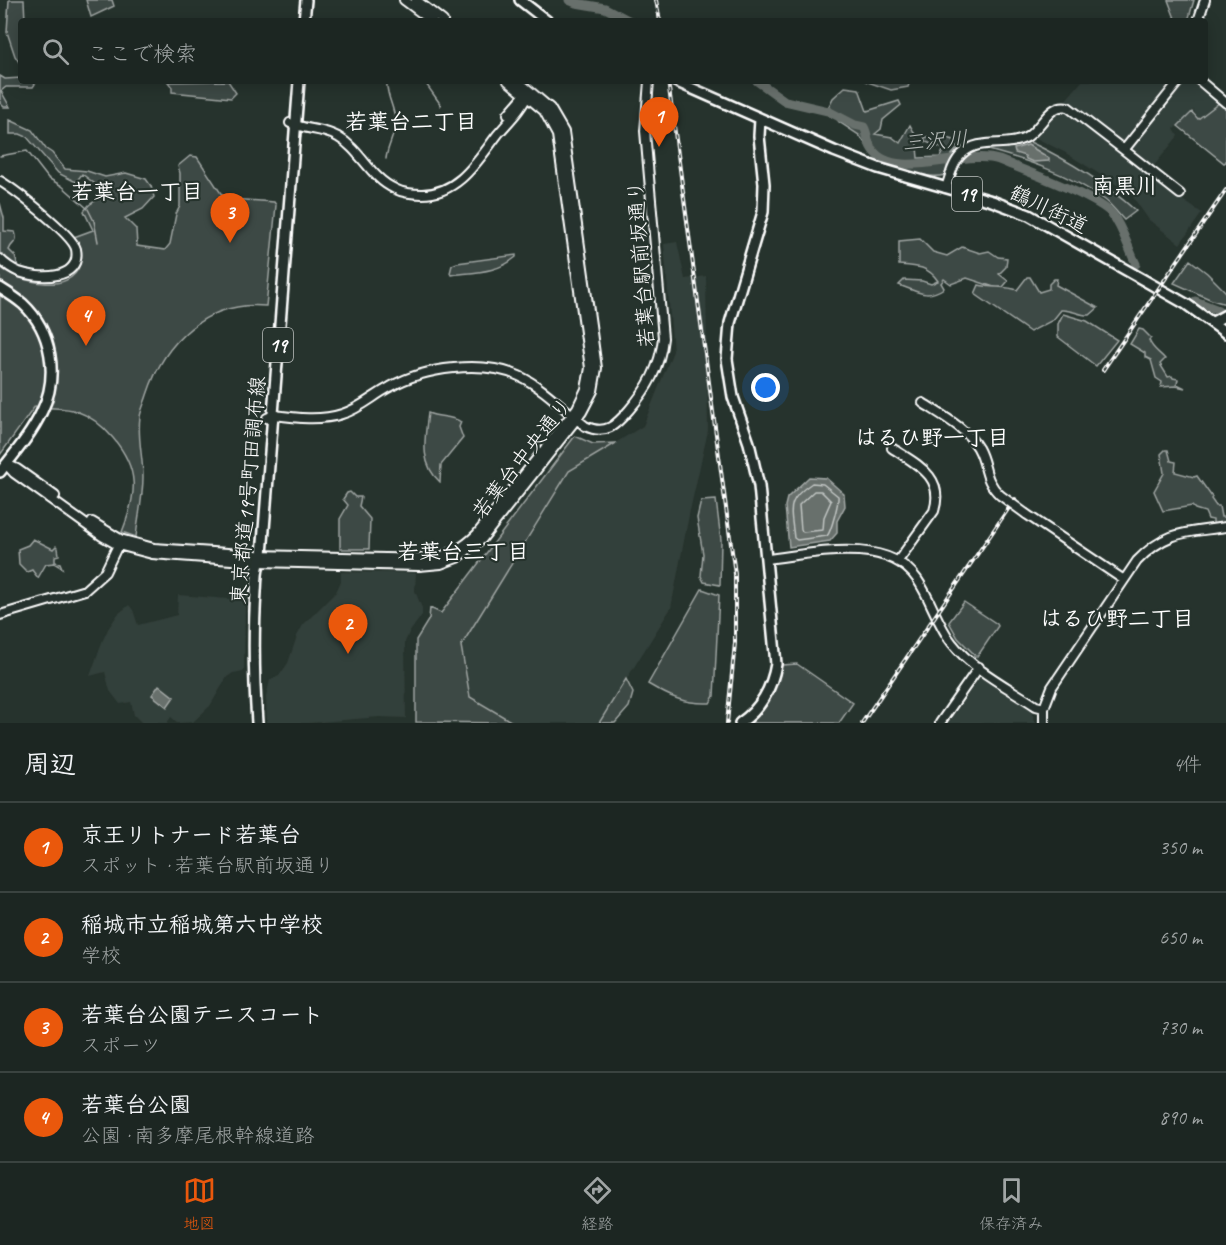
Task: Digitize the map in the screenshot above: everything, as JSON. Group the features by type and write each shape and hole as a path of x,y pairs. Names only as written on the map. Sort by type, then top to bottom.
{"main road":[{"path":"298,18 300,0"},
{"path":"304,18 306,0"},
{"path":"520,0 543,18"},
{"name":"東京都道19号町田調布線","path":"293,84 294,124"},
{"name":"東京都道19号町田調布線","path":"257,723 254,637 259,558 299,84"},
{"name":"鶴川街道","path":"682,84 811,143 865,163 1003,205 1036,218 1163,291 1213,322 1226,333"},
{"path":"740,723 761,702 770,686 774,673 775,651 756,465 733,398 727,359 730,323 763,212 764,184 759,136 760,119"},
{"path":"0,288 24,305 35,318 46,340 51,366 50,387 43,408 0,472"},
{"path":"1213,322 1226,315"}],"street":[{"path":"404,0 428,18"},
{"path":"416,0 439,18"},
{"path":"1199,18 1205,0"},
{"name":"若葉台中央通り","path":"259,558 419,566 441,564 457,558 482,539 593,392 597,368 564,132 555,115 512,84"},
{"name":"若葉台中央通り","path":"520,84 527,94"},
{"path":"647,111 649,84"},
{"path":"1124,150 1176,84"},
{"path":"1204,84 1226,103"},
{"path":"294,124 328,132 341,138 381,181 396,190 412,194 427,194 442,191 467,174 527,94"},
{"path":"946,188 954,166 962,153 979,145 1023,139 1035,131 1054,109 1061,106 1068,107 1180,194"},
{"name":"若葉台駅前坂通り","path":"573,420 598,431 614,427 648,386 661,352 662,319 644,125 647,111"},
{"name":"若葉台駅前坂通り","path":"573,420 591,434 598,436 616,431 645,399 663,366 667,318 647,111"},
{"path":"0,181 20,194 67,235 74,244 76,253 70,269 54,277 21,273 0,259"},
{"path":"272,418 335,416 354,409 395,384 415,376 482,366 520,376 573,420"},
{"path":"923,403 959,427 974,443 981,455 986,476 1000,495 1124,580"},
{"path":"892,448 928,473 933,481 937,503 934,511 898,561"},
{"path":"6,464 14,473 118,545 152,554 259,558"},
{"path":"6,464 17,469 97,526 120,539 154,548 259,558"},
{"path":"1044,723 1044,708 1052,687 1137,561 1163,539 1183,533 1226,527"},
{"path":"0,615 85,590 105,572 118,545"},
{"path":"767,559 864,551 898,561 917,578 952,642 962,654 1036,705 1044,708"},
{"path":"940,723 979,667"}],"shaded area":[{"path":"9,0 24,0 25,18 18,18 18,60 7,32"},
{"path":"86,0 112,0 114,6 91,17"},
{"path":"1168,0 1194,0 1189,18 1175,18"},
{"path":"0,76 5,79 18,78 18,84 35,84 33,87 6,87 1,91 10,107 4,107 0,103"},
{"path":"170,84 230,84 236,93 231,98 172,92"},
{"path":"874,84 909,84 908,87 891,90"},
{"path":"1079,84 1199,84 1219,102 1198,118 1193,110 1174,129 1178,136 1149,172 1175,195 1202,213 1180,244 1149,220 1130,193 1064,152 1036,138 1036,135"},
{"path":"845,87 859,89 867,111 899,101 901,105 883,120 881,129 875,134 892,137 900,143 910,125 916,136 918,158 940,157 944,149 926,142 924,138 936,135 954,140 958,148 949,158 945,175 928,176 878,161 859,135 839,122 828,108 833,98"},
{"path":"1219,103 1226,108 1226,162 1224,163 1178,126 1192,112 1198,119"},
{"path":"10,120 32,130 65,169 87,171 105,177 126,173 146,179 154,197 143,209 125,218 136,229 137,246 165,250 170,244 176,214 180,206 178,166 190,156 197,157 222,195 231,199 274,202 276,205 266,306 245,306 225,310 191,328 164,358 155,376 140,417 143,484 136,537 122,532 133,494 132,472 128,461 113,438 92,419 72,410 35,406 0,455 0,267 19,277 43,283 66,280 75,274 81,256 74,237 93,230 84,211 107,193 82,174 76,182 58,173 27,137 10,134"},
{"path":"1030,142 1086,173 1136,211 1124,220 1108,202 1062,175 985,149 1013,147"},
{"path":"0,203 4,218 4,231 15,232 15,241 9,250 15,256 18,267 0,255"},
{"path":"920,239 933,252 947,256 962,247 980,253 989,251 998,257 1007,258 1006,267 999,274 1008,281 1003,287 994,287 967,278 951,284 944,279 941,283 944,288 927,294 899,285 904,280 931,284 938,281 926,270 899,265 899,241"},
{"path":"677,242 685,279 706,276 708,431 671,608 599,723 514,723 470,697 461,646 569,471 643,426 673,351 664,244"},
{"path":"516,255 509,262 494,269 451,275 450,273 452,265 457,263"},
{"path":"1190,260 1226,292 1226,304 1174,283"},
{"path":"1027,277 1030,277 1039,292 1049,289 1049,284 1057,279 1056,285 1098,308 1090,315 1061,310 1053,320 1030,332 975,294 979,285 1017,290"},
{"path":"1063,314 1087,321 1117,340 1096,366 1058,337 1058,324"},
{"path":"1139,329 1151,338 1149,340 1152,346 1165,359 1160,364 1168,377 1178,379 1177,384 1185,388 1161,387 1162,382 1156,378 1151,360 1145,357 1145,353 1130,344"},
{"path":"428,413 461,422 459,427 463,438 441,465 440,482 433,475 426,458"},
{"path":"575,436 593,444 616,443 569,471 461,646 470,697 514,723 416,722 416,640 429,619 430,608 441,613"},
{"path":"1168,450 1171,461 1176,462 1175,472 1197,476 1216,506 1219,506 1221,517 1226,517 1226,522 1213,524 1213,520 1208,519 1205,512 1192,506 1163,511 1154,491 1164,473 1161,454"},
{"path":"350,492 355,497 361,497 359,506 370,519 369,549 340,549 340,519 348,505 343,499"},
{"path":"716,500 721,540 720,585 704,582 701,576 703,554 697,518 701,501"},
{"path":"33,539 53,549 56,546 58,548 59,555 55,556 55,562 60,563 62,568 54,563 46,564 38,578 32,570 27,572 19,564 18,549 28,545"},
{"path":"341,572 416,573 415,591 422,608 422,615 405,642 406,718 379,717 309,723 267,723 266,697 270,680 279,676 288,663 303,625 336,592 341,581"},
{"path":"702,589 719,595 714,696 710,703 678,699 648,684"},
{"path":"178,595 242,600 245,603 244,671 227,677 210,706 193,722 178,723 171,717 167,723 142,723 134,715 131,702 120,704 110,691 105,672 90,676 102,642 118,614 129,605 138,625 177,615"},
{"path":"964,602 998,626 977,657 958,638 949,622"},
{"path":"797,664 853,703 839,723 751,723 771,697 782,665"},
{"path":"982,676 1030,708 1036,723 948,723"},
{"path":"626,679 633,693 629,707 615,723 599,723"}],"water":[{"path":"1028,145 1049,158 1049,161 1033,162 1015,153 1014,149"},
{"path":"809,477 826,478 844,494 845,506 837,521 837,533 830,541 789,547 785,506 787,498"},
{"path":"159,685 174,697 167,707 152,695"}],"waterway":[{"name":"三沢川","path":"569,0 605,8 624,18"},
{"path":"386,159 395,123 387,84"},
{"path":"426,84 440,106"},
{"name":"三沢川","path":"761,84 785,101 828,111 855,125 864,127 870,146 882,159 913,164 985,157 999,160 1076,192 1104,207 1112,214 1136,264"},
{"path":"0,156 27,151 48,178 62,186 88,209 94,221 98,242"},
{"name":"三沢川","path":"1195,301 1218,310"}],"railway":[{"path":"656,0 659,18"},
{"path":"668,84 735,574 735,643 727,723"},
{"path":"1103,370 1226,190"},
{"path":"862,723 1015,499"}],"place":[{"name":"京王リトナード若葉台","path":"659,147"},
{"name":"若葉台公園テニスコート","path":"230,243"},
{"name":"若葉台公園","path":"86,346"},
{"name":"稲城市立稲城第六中学校","path":"348,654"}],"district":[{"name":"若葉台二丁目","path":"411,121"},
{"name":"南黒川","path":"1125,185"},
{"name":"若葉台一丁目","path":"137,191"},
{"name":"はるひ野一丁目","path":"932,437"},
{"name":"若葉台三丁目","path":"463,551"},
{"name":"はるひ野二丁目","path":"1117,618"}]}
